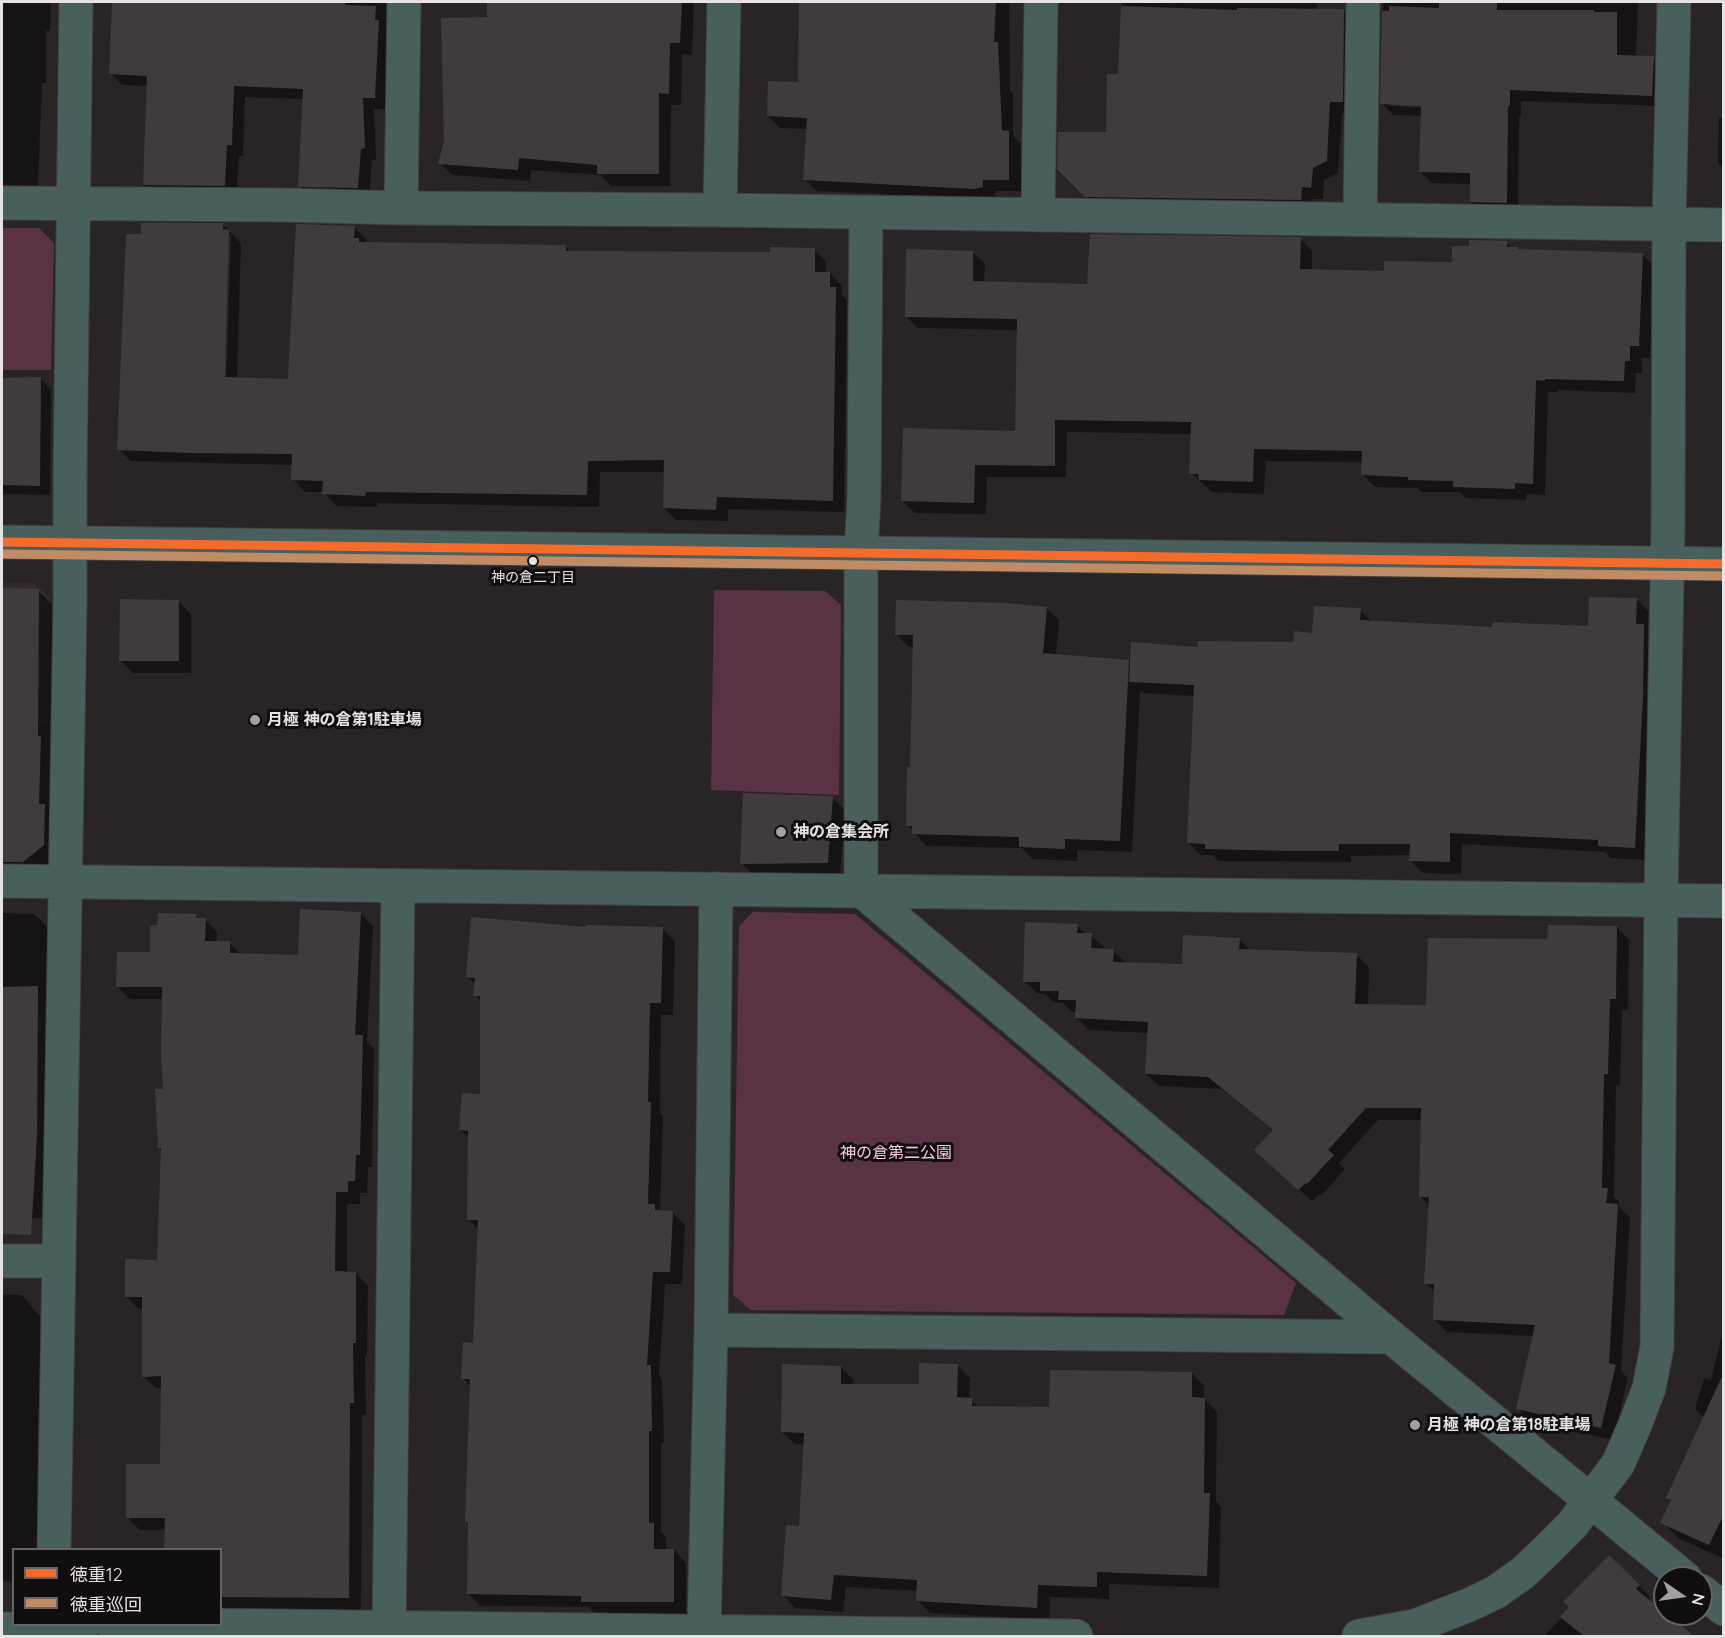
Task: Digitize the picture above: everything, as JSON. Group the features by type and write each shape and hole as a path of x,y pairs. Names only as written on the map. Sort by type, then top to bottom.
{"street":[{"path":"54,1548 71,544 76,2"},
{"path":"401,208 404,2"},
{"path":"720,210 724,2"},
{"path":"1038,215 1041,2"},
{"path":"1360,219 1363,2"},
{"path":"1359,1636 1386,1633 1414,1626 1496,1592 1524,1572 1549,1548 1572,1525 1618,1464 1649,1388 1657,1347 1669,224 1674,2"},
{"path":"2,203 720,210 1724,225"},
{"path":"866,213 864,498 861,552 861,890 1391,1338 1671,1566"},
{"path":"2,542 1724,564"},
{"path":"2,882 1724,901"},
{"path":"389,1632 398,886"},
{"path":"704,1632 711,1330 716,889"},
{"path":"2,1261 58,1261"},
{"path":"711,1330 1391,1338"},
{"path":"181,1626 389,1632 704,1632 1076,1636"},
{"path":"2,1629 61,1629"}],"shaded area":[{"path":"2,583 34,583 50,598 47,726 2,726"}],"green space":[{"path":"2,228 39,228 54,243 51,370 2,370"},
{"path":"714,590 825,591 841,605 839,795 711,790"},
{"name":"神の倉第二公園","path":"753,912 855,914 1296,1283 1284,1315 751,1310 733,1295 739,926"}],"building":[{"path":"112,2 345,2 345,5 376,6 375,20 379,20 375,98 363,98 365,148 361,149 358,188 298,187 303,89 234,86 232,145 227,145 225,186 143,185 147,76 109,74"},
{"path":"487,2 682,2 680,43 670,43 669,94 659,93 659,174 597,174 597,165 519,158 518,170 438,164 444,141 441,18 487,17"},
{"path":"799,2 996,2 994,42 998,42 1002,130 1009,131 1009,180 983,180 983,187 974,189 803,180 807,118 767,116 768,81 798,82"},
{"path":"1439,2 1497,2 1497,10 1617,12 1617,55 1654,56 1652,96 1510,90 1507,203 1470,202 1470,173 1419,172 1421,106 1380,104 1382,11 1389,11 1389,6 1439,8"},
{"path":"1121,6 1237,10 1237,8 1344,9 1343,102 1330,102 1327,161 1313,168 1311,188 1302,187 1301,200 1085,197 1057,169 1058,132 1106,132 1107,74 1118,74"},
{"path":"141,223 223,223 223,229 229,230 225,377 288,379 296,224 355,226 354,238 359,238 359,242 566,245 566,251 770,252 770,247 815,248 815,272 830,272 830,287 836,287 833,501 717,497 716,510 663,508 664,460 588,461 587,495 366,492 365,496 322,494 323,481 291,480 292,454 117,450 126,234 141,234"},
{"path":"1090,234 1301,237 1300,269 1384,271 1384,261 1452,262 1452,246 1469,246 1469,240 1507,241 1507,247 1518,247 1518,249 1643,253 1639,346 1630,346 1630,361 1625,361 1624,381 1536,380 1533,484 1515,483 1515,489 1453,487 1453,481 1408,480 1408,477 1361,475 1362,451 1254,449 1253,482 1199,480 1198,474 1189,474 1191,422 1055,420 1055,466 975,465 974,503 901,501 903,428 1015,431 1017,319 905,317 906,249 973,251 973,281 1087,284"},
{"path":"41,377 40,486 2,485 2,378"},
{"path":"2,588 39,589 38,736 41,736 39,804 45,804 44,845 23,862 2,862"},
{"path":"1589,597 1637,598 1636,624 1644,624 1643,697 1635,848 1598,846 1598,840 1450,833 1450,862 1409,861 1410,844 1339,844 1339,851 1291,851 1205,849 1205,844 1187,843 1194,685 1129,682 1131,642 1198,647 1198,641 1293,642 1294,631 1312,633 1314,606 1361,608 1360,620 1492,627 1493,622 1588,626"},
{"path":"120,599 179,600 179,661 119,661"},
{"path":"896,600 1006,603 1047,607 1043,653 1129,660 1120,841 1065,839 1065,849 1019,847 1019,837 912,834 912,826 906,826 907,767 910,767 913,635 895,635"},
{"name":"神の倉集会所","path":"743,793 833,796 828,863 740,864"},
{"path":"300,909 361,912 355,1035 363,1035 360,1155 356,1155 355,1181 348,1181 348,1192 336,1192 335,1271 356,1272 356,1343 353,1343 354,1403 350,1403 349,1598 222,1597 222,1548 164,1548 165,1518 126,1518 126,1464 160,1464 161,1376 142,1377 142,1297 125,1297 125,1259 157,1260 161,1148 158,1148 155,1089 163,1089 162,987 116,987 117,952 150,952 150,926 157,925 158,913 196,914 197,918 206,918 205,941 230,941 230,953 298,955"},
{"path":"471,917 586,927 586,925 663,927 661,1003 650,1003 648,1102 651,1102 648,1204 655,1204 655,1210 673,1211 670,1272 653,1272 647,1365 651,1365 652,1431 649,1431 649,1523 654,1523 654,1549 674,1549 674,1602 581,1602 581,1596 467,1594 468,1522 465,1522 470,1379 461,1379 463,1342 473,1343 478,1220 467,1220 468,1131 459,1130 462,1093 480,1094 480,996 473,996 475,978 466,977"},
{"path":"1025,922 1078,924 1077,933 1092,933 1091,948 1114,949 1113,962 1182,964 1183,935 1240,938 1239,949 1357,953 1355,1004 1426,1005 1428,938 1547,939 1548,925 1617,926 1616,999 1610,999 1608,1074 1604,1074 1602,1188 1608,1188 1606,1203 1618,1204 1609,1363 1616,1365 1601,1428 1516,1409 1535,1325 1433,1320 1434,1284 1424,1284 1429,1197 1419,1197 1421,1108 1366,1108 1328,1150 1334,1155 1307,1184 1298,1190 1254,1150 1273,1130 1208,1077 1145,1074 1148,1022 1075,1018 1076,1000 1058,1000 1059,991 1040,991 1040,982 1023,982"},
{"path":"38,986 37,1135 31,1235 2,1234 2,987"},
{"path":"919,1363 958,1364 957,1397 972,1398 972,1406 1049,1407 1050,1370 1192,1372 1192,1397 1205,1398 1204,1493 1210,1493 1207,1576 1097,1572 1097,1587 1038,1585 1037,1608 916,1601 917,1580 834,1575 831,1600 781,1596 786,1525 799,1526 804,1433 781,1432 782,1364 841,1366 841,1384 919,1384"},
{"path":"1724,1372 1724,1514 1709,1545 1660,1523 1671,1500 1666,1498"},
{"path":"1609,1555 1640,1585 1636,1589 1653,1603 1653,1626 1682,1626 1694,1636 1584,1636 1560,1617 1569,1607 1563,1602"}],"transit line":[{"name":"徳重12","path":"2,542 1724,564"},
{"name":"徳重巡回","path":"2,554 1724,576"}],"place":[{"name":"神の倉二丁目","path":"533,561"},
{"name":"月極 神の倉第1駐車場","path":"255,720"},
{"name":"神の倉集会所","path":"781,832"},
{"name":"月極 神の倉第18駐車場","path":"1415,1425"}]}
